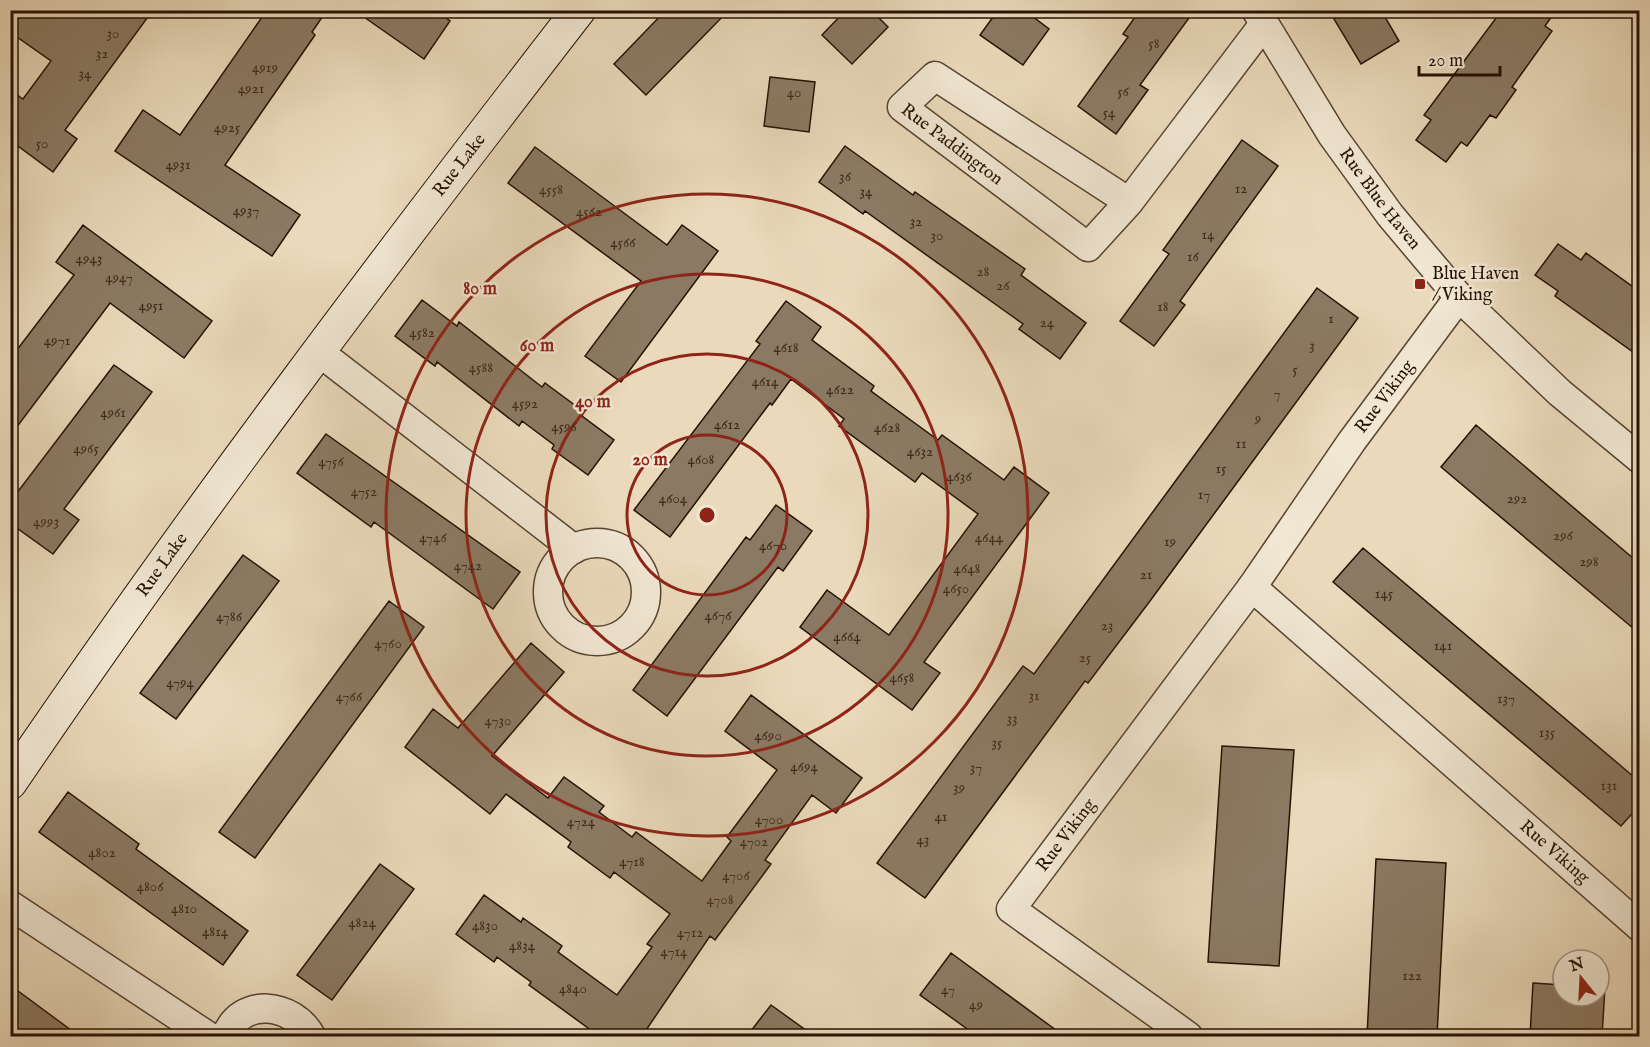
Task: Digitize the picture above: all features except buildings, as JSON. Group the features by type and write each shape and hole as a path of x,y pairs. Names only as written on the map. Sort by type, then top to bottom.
{"street":[{"name":"Rue Lake","path":"10,783 114,634 319,352 579,10"},
{"name":"Rue Paddington","path":"1129,202 935,76 902,107 1088,247 1129,202 1260,17"},
{"name":"Rue Blue Haven","path":"1260,17 1332,135 1390,215 1460,297 1560,393 1640,459"},
{"name":"Rue Viking","path":"1188,1036 1011,909 1252,587 1352,441 1460,297"},
{"path":"319,352 574,549"},
{"name":"Rue Viking","path":"1252,587 1640,927"},
{"path":"10,905 208,1036"},
{"path":"226,1036 238,1020 250,1012 266,1008 281,1010 295,1016 311,1036"}],"place":[{"name":"Blue Haven / Viking","path":"1420,284"}]}
